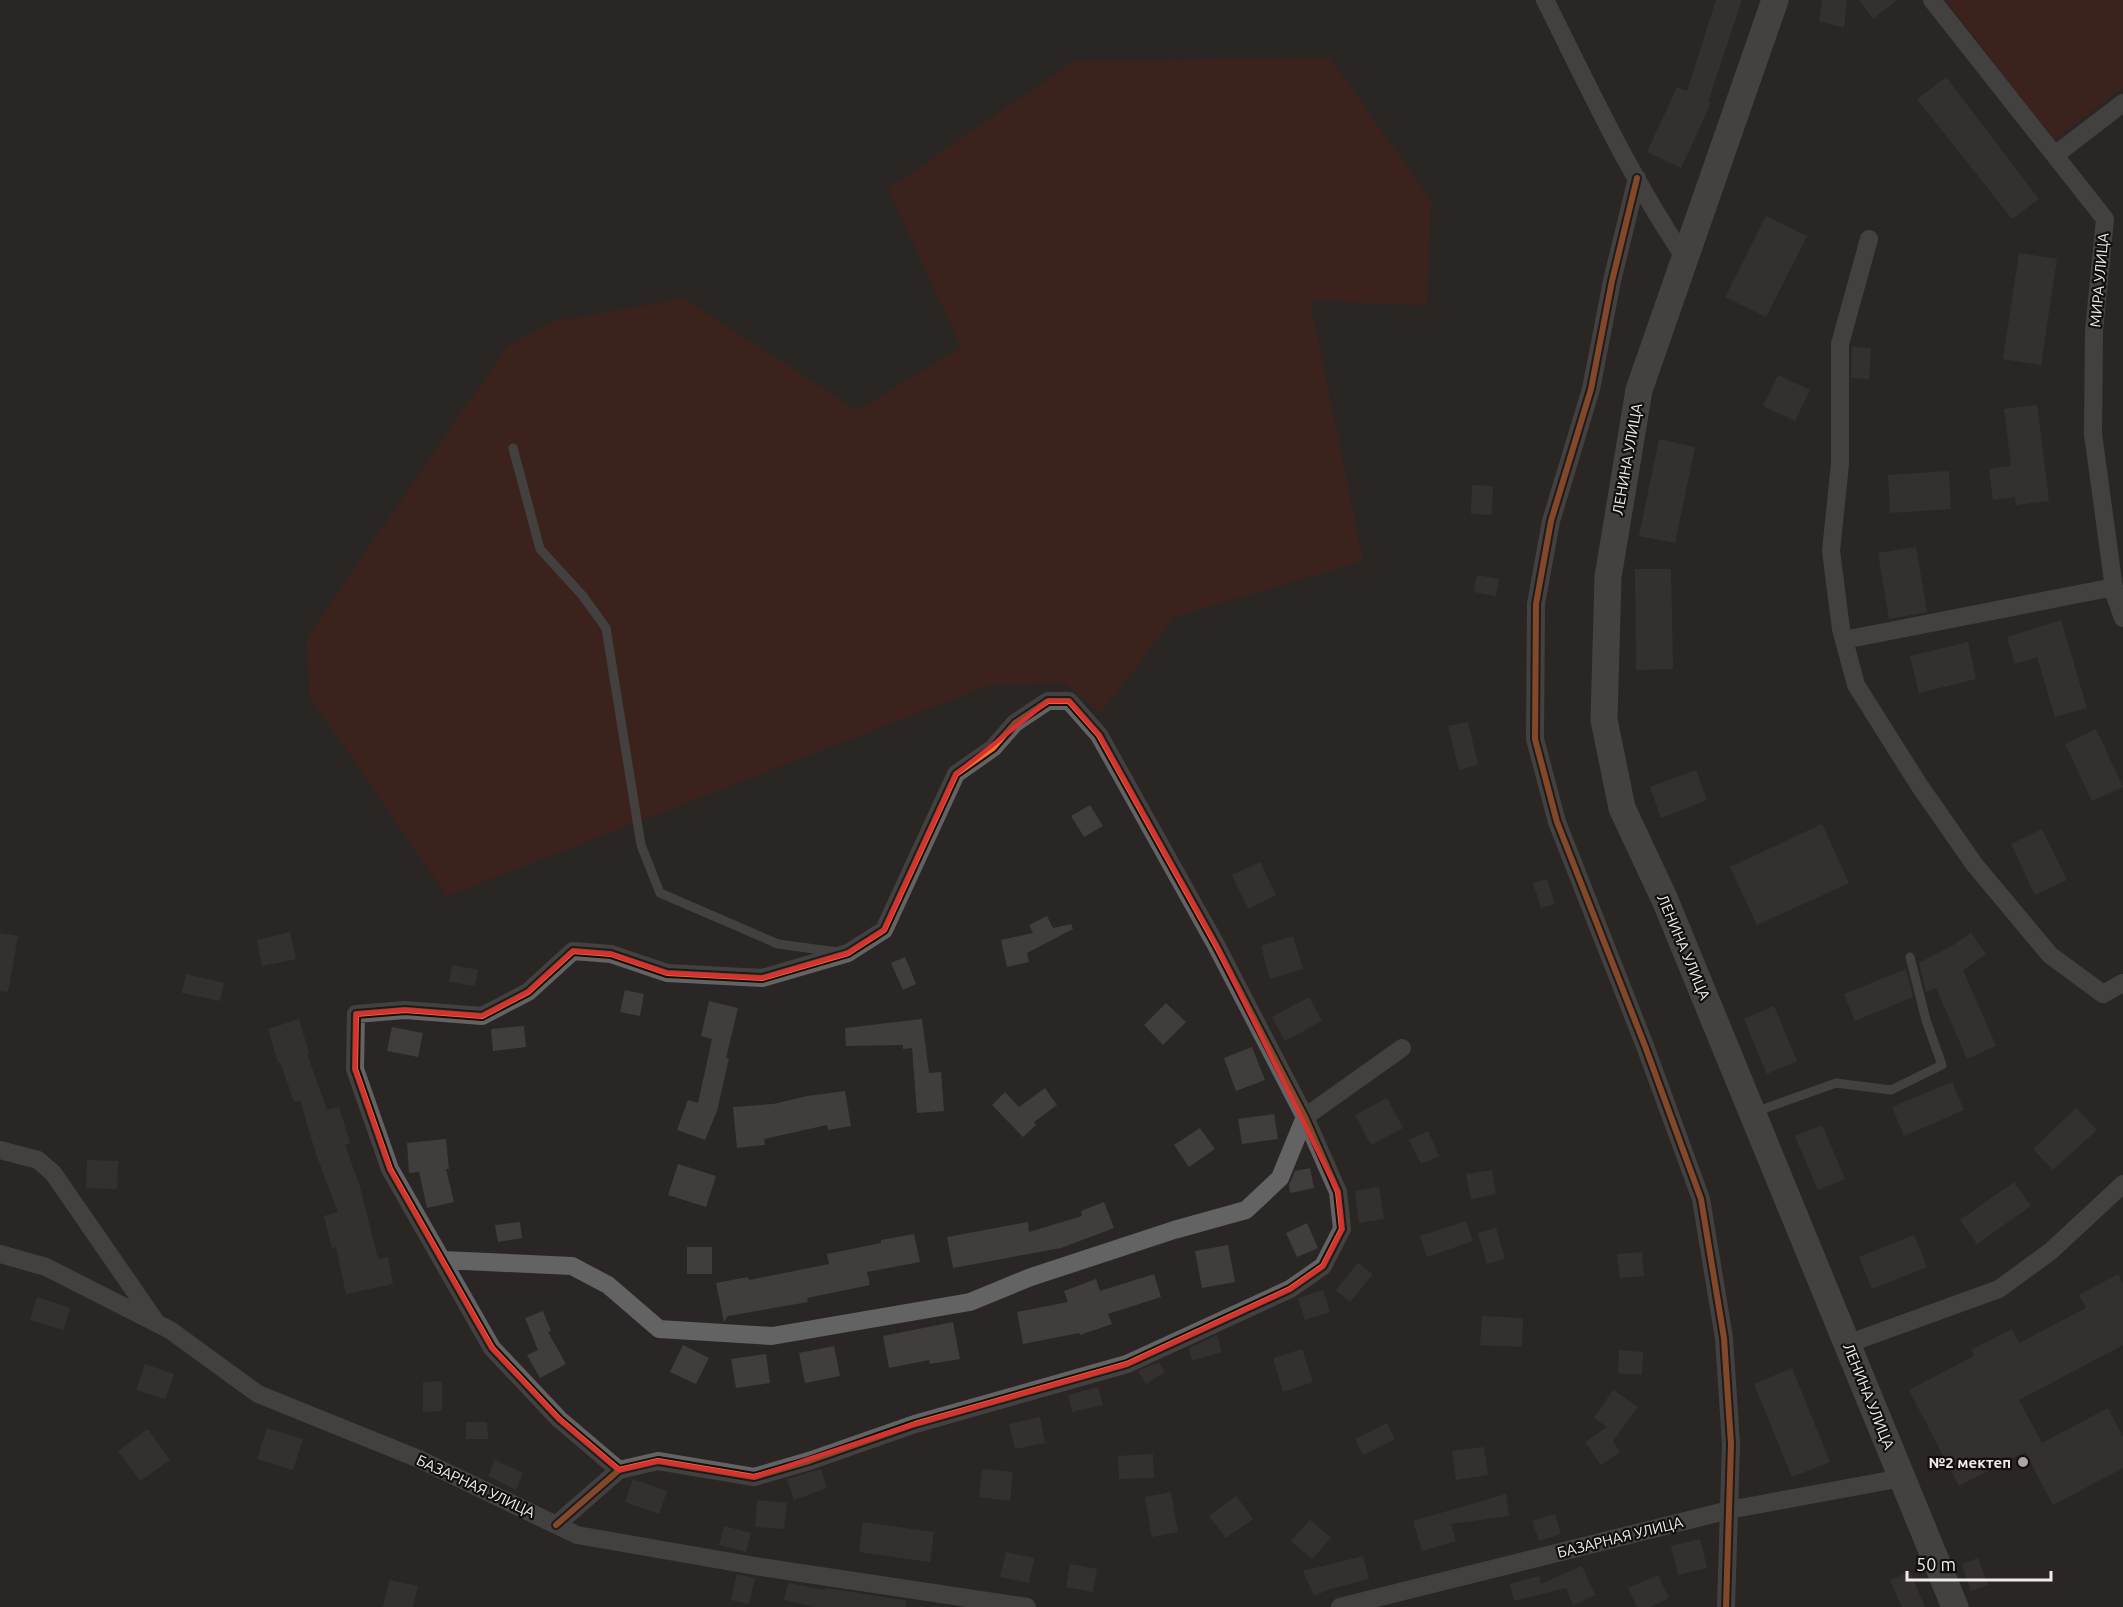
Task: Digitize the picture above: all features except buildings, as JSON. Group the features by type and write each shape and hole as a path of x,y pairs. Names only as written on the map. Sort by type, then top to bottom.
{"main road":[{"name":"ЛЕНИНА УЛИЦА","path":"1775,0 1639,390 1608,577 1604,720 1622,808 1665,900 1955,1607"}],"street":[{"path":"1545,0 1613,136 1663,226 1685,258"},
{"name":"МИРА УЛИЦА","path":"1932,0 2105,219 2094,331 2093,434 2114,587 2123,618"},
{"path":"2055,155 2123,103"},
{"path":"1637,178 1612,281 1591,389 1551,521 1536,604 1535,739 1557,822 1645,1046 1701,1198 1724,1338 1731,1444 1726,1607"},
{"path":"1869,239 1840,344 1840,464 1831,551 1840,628 1856,685 1918,785 1974,864 2050,955 2103,994 2123,983"},
{"path":"1844,640 2114,587"},
{"path":"556,1525 619,1470 658,1461 754,1477 809,1461 915,1424 1127,1364 1290,1289 1323,1266 1342,1229 1338,1192 1305,1117 1216,945 1099,735 1069,701 1048,700 1015,723 993,748 956,774 884,930 848,953 762,978 667,973 611,954 573,951 528,992 482,1016 405,1010 356,1014 355,1069 390,1170 492,1348 559,1419 619,1470"},
{"path":"443,1260 572,1266 608,1285 659,1329 772,1336 970,1302 1042,1274 1174,1230 1246,1210 1280,1178 1305,1117 1402,1048"},
{"path":"0,1150 38,1160 53,1173 157,1323"},
{"path":"1847,1344 1999,1289 2051,1251 2123,1184"},
{"name":"БАЗАРНАЯ УЛИЦА","path":"0,1254 46,1267 170,1330 258,1394 419,1459 577,1535 755,1566 1027,1607"},
{"name":"БАЗАРНАЯ УЛИЦА","path":"1340,1607 1729,1510 1902,1478"}],"lane":[{"path":"513,448 540,549 582,595 606,628 641,845 660,893 778,944 848,953"},
{"path":"1752,1113 1836,1083 1891,1090 1942,1065 1926,1020 1910,957"}],"highlighted area":[{"path":"1048,701 1069,701 1099,735 1216,945 1338,1192 1342,1229 1323,1266 1290,1289 1127,1364 915,1424 754,1477 658,1461 619,1470 559,1419 492,1348 390,1169 355,1069 356,1014 405,1010 482,1016 528,992 573,951 611,954 667,973 762,978 848,953 884,930 956,774"}],"shaded area":[{"path":"1946,0 2123,0 2123,87 2054,140"},
{"path":"1330,58 1431,200 1427,306 1310,300 1363,561 1174,617 1101,713 1065,683 987,686 447,896 310,697 306,639 506,348 551,322 684,298 857,411 961,347 888,189 1074,61"}],"cycle path":[{"path":"1637,178 1612,281 1591,389 1551,521 1536,604 1535,739 1557,822 1645,1046 1701,1199 1724,1338 1731,1444 1726,1607"},
{"path":"556,1525 619,1470 658,1461 754,1477 809,1461 915,1424 1127,1364 1290,1289 1323,1266 1342,1229 1338,1192 1305,1117 1216,945 1099,735 1069,701 1048,701 1015,723 993,748 956,774 884,930 848,953 762,978 667,973 611,954 573,951 528,992 482,1016 405,1010 356,1014 355,1069 390,1169 492,1348 559,1419 619,1470"}],"place":[{"name":"№2 мектеп","path":"2023,1462"}]}
